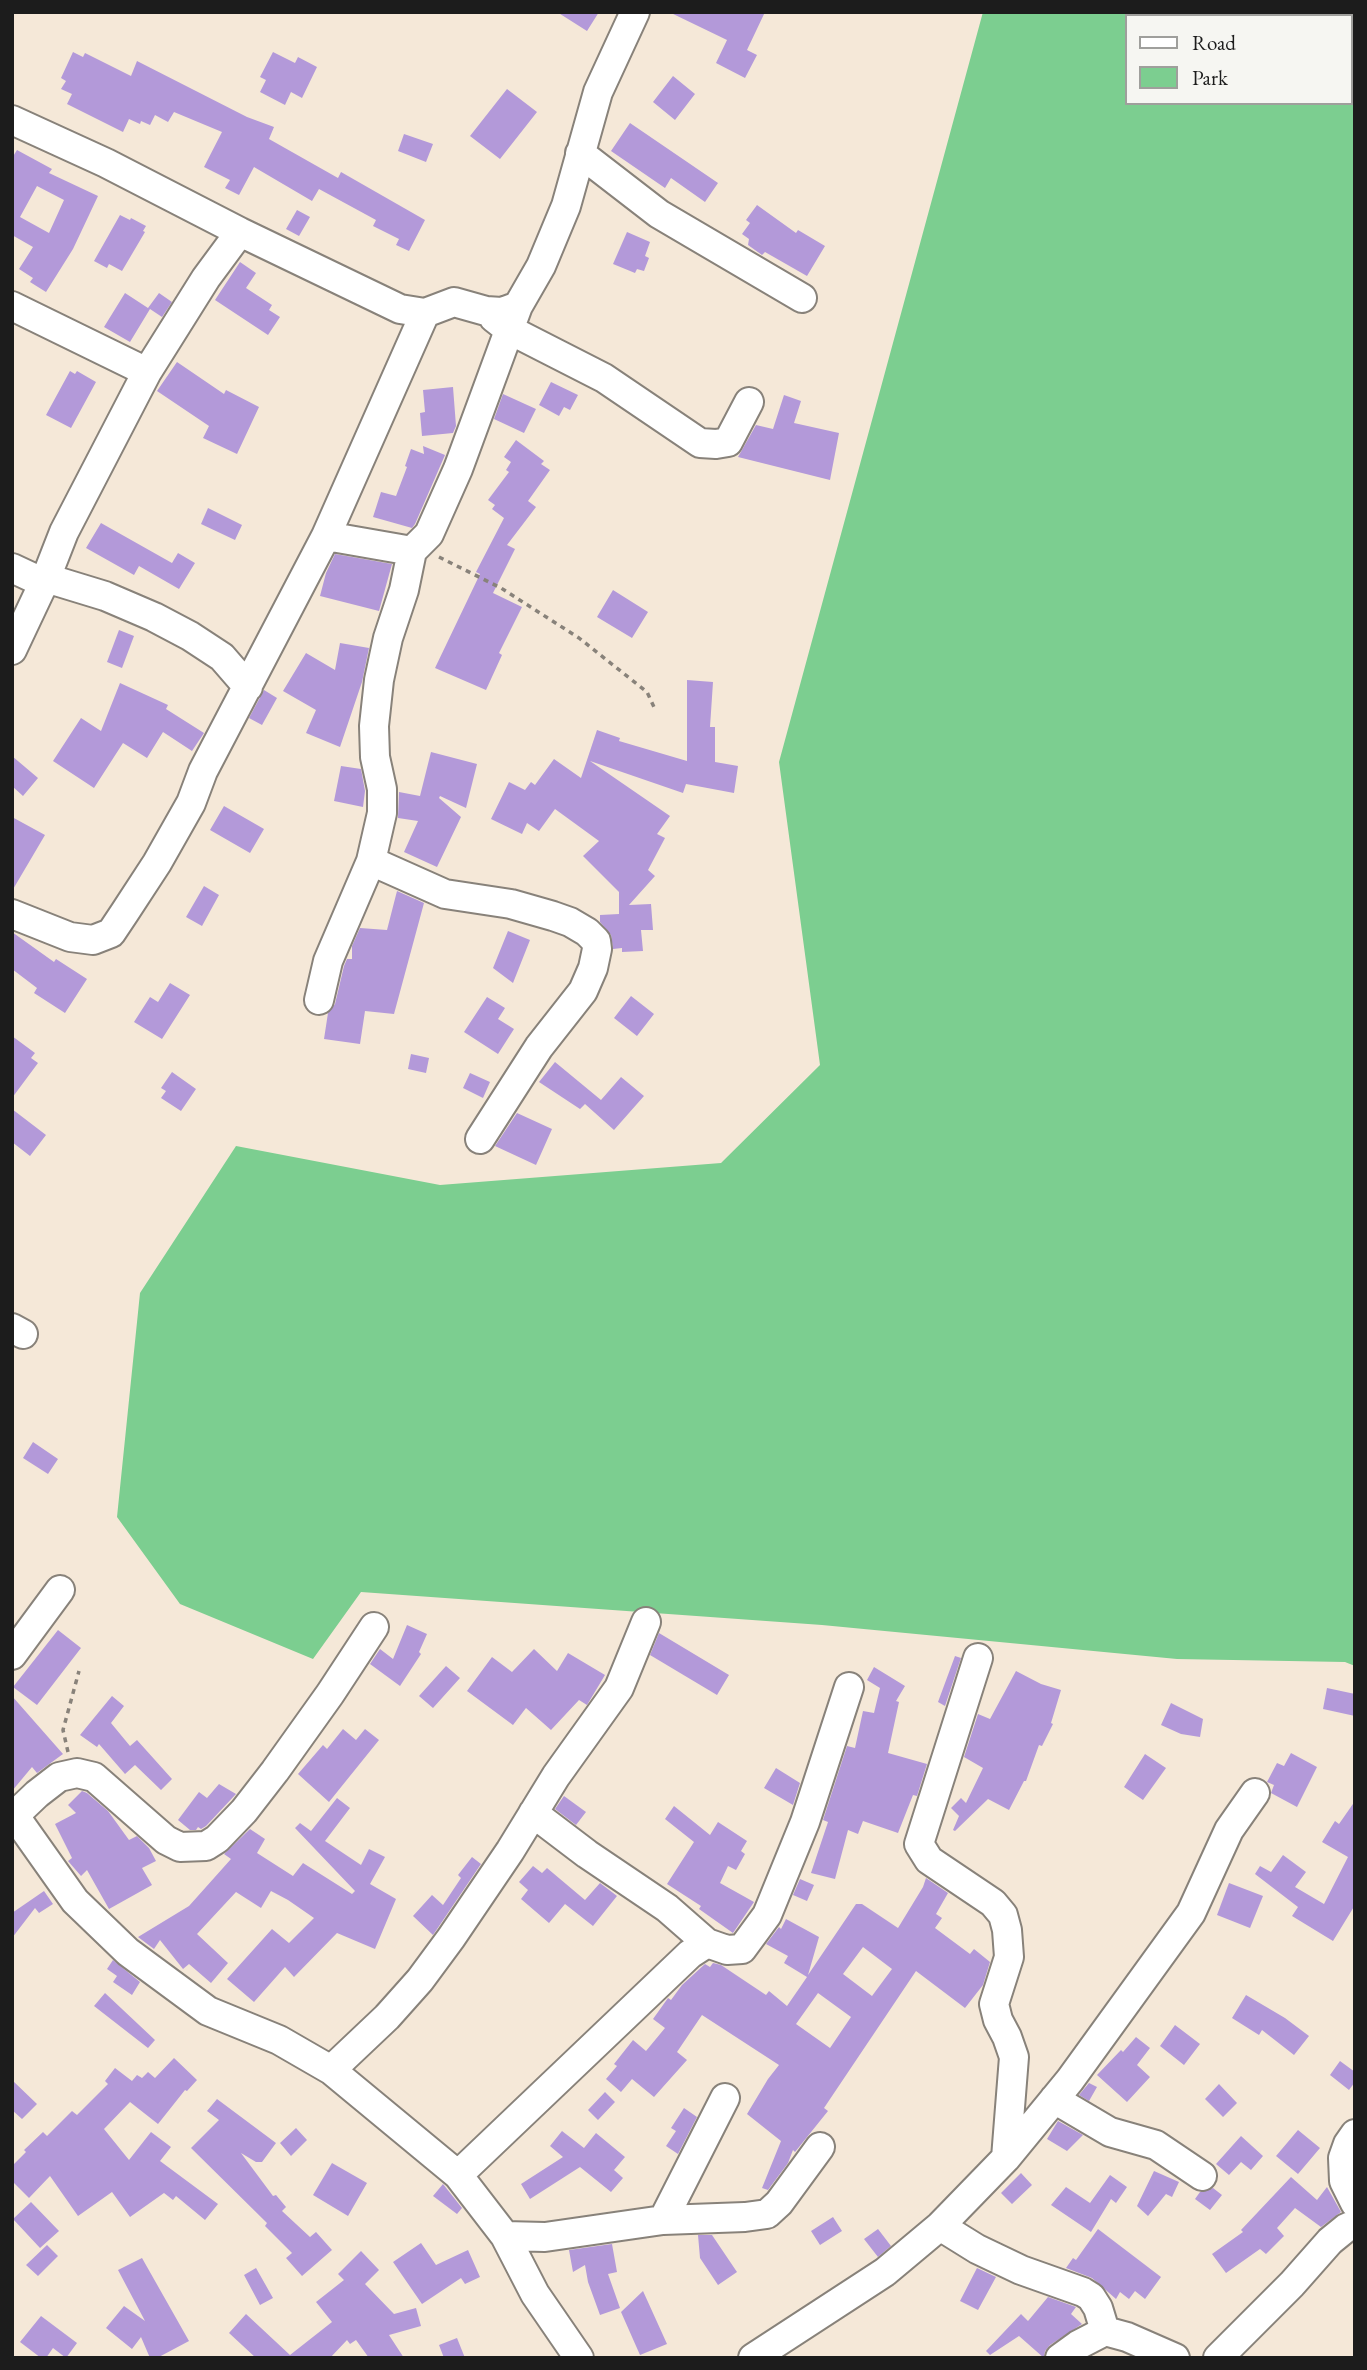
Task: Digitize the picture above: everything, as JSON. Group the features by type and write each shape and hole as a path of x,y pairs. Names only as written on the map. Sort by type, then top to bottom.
{"street":[{"path":"319,1000 328,961 371,860 382,813 382,789 375,757 374,726 379,680 388,638 415,549 429,534 458,469 513,318 541,266 566,206 598,92 635,12"},
{"path":"12,120 106,163 240,232 400,309 425,313 453,302 486,311 502,312 700,443 728,442 749,402"},
{"path":"580,153 659,214 803,298"},
{"path":"12,650 45,581 64,532 147,372 206,278 240,232"},
{"path":"12,306 147,372"},
{"path":"15,921 70,937 93,940 111,933 157,863 191,803 203,771 326,536 425,313"},
{"path":"326,536 415,549"},
{"path":"12,568 45,581 104,596 153,617 190,636 222,657 248,687"},
{"path":"371,860 445,894 511,904 553,916 587,932 596,941 593,968 583,991 539,1047 481,1139"},
{"path":"12,1655 60,1590"},
{"path":"331,2070 387,2017 420,1980 480,1896 556,1776 619,1688 646,1622"},
{"path":"374,1627 275,1771 244,1811 206,1846 180,1847 166,1840 94,1777 77,1773 60,1777 14,1813 75,1901 128,1952 208,2011 279,2040 331,2070 458,2175 505,2236 535,2294 579,2358"},
{"path":"978,1658 919,1844 929,1860 993,1903 1003,1914 1009,1957 994,2004 1014,2057 1006,2158"},
{"path":"533,1813 587,1854 667,1908 707,1943 727,1950 742,1949 767,1916 805,1822 849,1687"},
{"path":"753,2358 885,2272 940,2227 1006,2158 1054,2099 1191,1913 1229,1830 1255,1793"},
{"path":"458,2175 690,1954 707,1943"},
{"path":"663,2220 725,2098"},
{"path":"1054,2099 1110,2132 1156,2145 1202,2176"},
{"path":"1355,2134 1343,2158 1344,2181 1355,2203"},
{"path":"505,2236 545,2237 663,2220 767,2214 779,2203 820,2147"},
{"path":"1218,2358 1292,2284 1330,2241 1355,2224"},
{"path":"940,2227 1021,2270 1091,2297 1098,2308 1105,2331"},
{"path":"1060,2358 1105,2331 1128,2337 1175,2358"}],"path":[{"path":"415,549 501,587 579,638 647,692 654,707"},
{"path":"77,1773 62,1730 79,1671"}],"green space":[{"path":"983,12 1355,12 1355,1666 1345,1662 1177,1659 822,1625 361,1592 313,1659 180,1604 117,1517 140,1293 236,1146 440,1185 721,1163 820,1065 779,762"}],"building":[{"path":"557,12 599,12 587,31"},
{"path":"669,12 765,12 747,50 757,55 745,78 716,63 727,40"},
{"path":"73,52 83,57 85,53 131,76 137,61 247,117 274,127 269,139 338,178 341,172 425,220 409,251 396,245 399,239 373,226 376,220 319,189 312,201 254,167 239,195 225,188 230,180 204,167 222,132 174,112 168,122 155,115 150,125 129,119 123,132 67,104 72,94 61,89 66,81 61,78"},
{"path":"273,52 295,63 298,57 317,67 302,98 291,92 285,105 260,92 266,80 260,77"},
{"path":"673,76 695,94 675,120 653,102"},
{"path":"507,89 537,112 500,159 470,136"},
{"path":"630,123 718,183 705,202 671,178 665,188 611,151"},
{"path":"404,134 433,144 426,162 398,151"},
{"path":"17,150 52,169 49,173 98,196 73,249 46,292 30,282 33,278 19,269 33,247 12,235 12,158","holes":["37,186 64,200 49,233 20,217"]},
{"path":"757,205 796,233 798,230 825,246 807,276 765,252 762,255 748,245 749,239 742,234 750,223 746,220"},
{"path":"297,210 310,217 299,236 286,229"},
{"path":"120,215 146,226 122,271 109,264 107,268 94,261"},
{"path":"627,232 650,242 645,256 649,258 644,271 637,269 635,273 613,264"},
{"path":"240,262 256,273 246,288 272,305 269,310 280,317 268,335 215,300"},
{"path":"125,293 148,308 159,293 172,302 162,317 150,309 130,342 104,327"},
{"path":"177,362 224,394 226,390 259,407 237,454 203,438 209,426 157,391"},
{"path":"70,371 75,374 77,371 96,382 71,428 46,415"},
{"path":"551,382 578,395 570,410 564,407 559,416 539,405"},
{"path":"453,387 456,426 453,433 422,436 420,413 425,412 423,390"},
{"path":"503,394 536,409 524,433 494,419"},
{"path":"784,395 801,401 794,423 839,433 830,480 738,457 756,425 773,429"},
{"path":"516,440 544,461 541,464 550,470 528,501 536,507 507,545 515,549 493,593 522,607 499,653 502,655 486,690 435,668 480,574 476,572 504,518 492,509 495,505 488,500 509,472 506,470 511,462 504,457"},
{"path":"423,446 445,455 415,524 412,528 373,517 381,492 396,496 411,449 424,454"},
{"path":"208,508 242,525 235,540 201,524"},
{"path":"101,523 172,563 178,553 195,563 179,589 139,566 134,575 86,548"},
{"path":"335,554 392,564 379,611 320,596"},
{"path":"613,590 648,612 632,638 597,617"},
{"path":"119,630 134,636 122,668 107,662"},
{"path":"340,643 369,648 362,682 340,747 306,733 316,710 283,691 306,653 335,670"},
{"path":"687,680 713,682 710,727 715,727 715,762 738,766 734,793 686,784 683,793 590,761 670,816 657,834 665,838 648,870 655,876 629,905 651,904 653,930 641,930 643,951 622,952 622,948 613,949 611,935 600,922 600,915 619,914 619,892 583,856 599,841 555,809 539,831 527,823 522,834 491,819 509,782 525,790 531,782 535,785 554,759 581,778 597,730 620,738 619,741 687,761"},
{"path":"120,683 168,705 166,709 204,733 192,751 163,732 147,758 123,743 94,788 53,761 81,718 101,731"},
{"path":"264,690 277,698 262,725 249,718"},
{"path":"431,752 477,764 466,808 440,796 439,798 461,817 437,867 404,852 418,821 398,818 399,792 420,796"},
{"path":"12,756 38,778 23,796 12,786"},
{"path":"341,766 361,769 365,791 363,807 334,801"},
{"path":"224,806 264,829 250,853 210,830"},
{"path":"12,817 45,835 12,891"},
{"path":"204,886 219,895 202,926 186,917"},
{"path":"397,891 424,903 394,1014 365,1011 360,1044 324,1039 328,1013 335,1004 347,959 352,959 352,946 360,928 387,930"},
{"path":"508,931 530,940 513,983 493,968"},
{"path":"12,932 54,962 56,959 87,979 65,1013 34,993 37,988 12,969"},
{"path":"170,983 190,995 162,1039 134,1022 150,997 158,1002"},
{"path":"631,996 654,1014 637,1036 614,1018"},
{"path":"487,997 505,1008 498,1019 514,1029 498,1054 464,1032"},
{"path":"12,1036 35,1053 31,1058 38,1063 12,1098"},
{"path":"411,1054 429,1058 426,1073 408,1069"},
{"path":"555,1062 601,1100 621,1077 644,1096 614,1130 585,1104 580,1109 539,1082"},
{"path":"172,1072 196,1089 181,1111 161,1098 166,1091 161,1088"},
{"path":"470,1073 490,1082 483,1098 463,1088"},
{"path":"12,1109 46,1135 30,1156 12,1142"},
{"path":"517,1113 552,1129 536,1165 495,1146"},
{"path":"33,1442 58,1459 48,1474 23,1458"},
{"path":"407,1625 427,1634 419,1652 421,1654 400,1686 370,1664 380,1649 393,1659"},
{"path":"58,1630 81,1648 37,1705 13,1687"},
{"path":"659,1633 729,1675 717,1695 650,1655"},
{"path":"534,1649 557,1671 568,1653 605,1675 587,1705 579,1700 551,1730 526,1708 513,1725 467,1691 492,1657 512,1672"},
{"path":"955,1656 961,1658 945,1706 938,1702"},
{"path":"446,1666 460,1678 433,1708 419,1696"},
{"path":"874,1667 905,1686 896,1701 899,1702 888,1753 927,1764 917,1796 913,1795 898,1833 863,1821 858,1834 848,1830 835,1879 811,1873 828,1822 823,1820 847,1746 855,1748 863,1711 874,1713 880,1688 867,1680"},
{"path":"1016,1671 1041,1684 1061,1690 1051,1723 1053,1724 1042,1746 1039,1745 1026,1781 1009,1810 988,1799 955,1831 953,1830 959,1816 951,1808 961,1798 966,1803 983,1768 964,1757 978,1714 990,1719"},
{"path":"1327,1688 1355,1694 1355,1716 1323,1709"},
{"path":"12,1696 63,1754 37,1773 32,1767 12,1791"},
{"path":"112,1696 124,1706 111,1723 130,1746 137,1740 172,1779 161,1790 135,1765 125,1774 99,1744 97,1747 80,1735"},
{"path":"1171,1703 1203,1719 1200,1737 1181,1734 1161,1725"},
{"path":"343,1729 356,1740 365,1729 379,1740 329,1802 298,1774 323,1745 327,1749"},
{"path":"1291,1753 1317,1767 1297,1807 1271,1793 1274,1785 1267,1782 1277,1763 1284,1766"},
{"path":"1145,1754 1166,1768 1143,1800 1124,1787"},
{"path":"776,1768 800,1783 793,1805 764,1788"},
{"path":"219,1784 236,1794 206,1826 190,1830 178,1820 199,1792 207,1798"},
{"path":"82,1791 108,1811 129,1840 137,1836 149,1848 156,1861 142,1868 152,1885 109,1909 87,1870 81,1876 68,1861 72,1858 55,1824 76,1813 68,1805"},
{"path":"564,1796 586,1812 576,1825 555,1809"},
{"path":"337,1798 350,1808 325,1841 361,1865 369,1849 385,1857 370,1884 396,1899 375,1949 337,1933 294,1977 285,1967 254,2002 227,1979 272,1929 289,1943 314,1918 288,1900 271,1891 261,1908 236,1892 197,1934 228,1963 211,1983 189,1964 183,1969 160,1940 154,1949 138,1937 189,1906 231,1859 224,1854 250,1829 265,1839 257,1853 293,1876 303,1863 352,1894 355,1891 295,1828 300,1823 311,1831"},
{"path":"1355,1801 1355,1905 1333,1941 1292,1916 1298,1907 1255,1874 1260,1866 1271,1872 1283,1855 1306,1872 1295,1887 1324,1904 1348,1857 1322,1842 1335,1821 1339,1824"},
{"path":"674,1806 710,1835 718,1822 747,1841 741,1851 745,1854 736,1870 728,1866 720,1883 754,1902 733,1933 699,1909 701,1906 667,1884 694,1842 665,1819"},
{"path":"472,1857 481,1864 433,1935 413,1916 432,1895 443,1905 461,1878 458,1875"},
{"path":"533,1866 542,1873 547,1868 585,1900 600,1883 617,1896 593,1926 565,1904 549,1923 521,1899 528,1890 519,1882"},
{"path":"926,1878 948,1893 936,1914 942,1918 935,1928 970,1954 974,1949 990,1962 983,1985 965,2008 916,1971 824,2108 828,2111 795,2152 793,2150 788,2163 768,2190 762,2188 781,2141 747,2114 779,2065 702,2015 677,2052 687,2060 654,2097 632,2079 621,2092 606,2079 633,2040 646,2051 665,2028 653,2019 668,1998 671,2000 682,1985 705,1964 710,1967 713,1963 721,1965 766,1995 769,1991 787,2006 807,1977 784,1963 788,1956 766,1944 779,1927 781,1929 786,1919 819,1937 808,1975 856,1904 862,1904 898,1928","holes":["863,1947 892,1969 872,1996 843,1974","818,1993 851,2017 830,2048 796,2024"]},
{"path":"800,1879 814,1885 807,1901 793,1895"},
{"path":"1229,1883 1263,1896 1250,1928 1217,1915"},
{"path":"44,1891 53,1904 39,1913 35,1908 12,1938 12,1913"},
{"path":"113,1960 140,1982 132,1995 113,1982 117,1976 107,1969"},
{"path":"105,1993 155,2040 148,2048 94,2006"},
{"path":"1246,1995 1309,2036 1294,2055 1262,2030 1259,2035 1232,2018"},
{"path":"1175,2025 1200,2044 1184,2065 1160,2046"},
{"path":"1136,2037 1150,2048 1137,2065 1150,2077 1127,2102 1097,2075"},
{"path":"174,2058 197,2080 185,2090 158,2124 130,2102 104,2129 129,2160 151,2132 171,2147 160,2161 218,2204 205,2220 176,2196 173,2200 164,2193 130,2217 112,2192 78,2216 50,2176 29,2198 12,2181 12,2166 26,2152 24,2150 43,2132 47,2136 72,2111 77,2115 108,2084 105,2081 115,2068 132,2081 137,2075 142,2078 148,2072 155,2078"},
{"path":"1340,2061 1355,2072 1355,2082 1349,2090 1330,2075"},
{"path":"12,2080 37,2104 22,2119 12,2110"},
{"path":"1089,2083 1097,2087 1089,2101 1079,2095"},
{"path":"1219,2084 1237,2103 1223,2117 1205,2099"},
{"path":"605,2092 615,2102 598,2120 588,2110"},
{"path":"217,2099 276,2143 262,2162 256,2162 241,2153 273,2196 276,2195 286,2207 282,2211 310,2237 316,2232 332,2250 302,2276 286,2258 292,2253 265,2226 267,2223 191,2148 219,2120 207,2111"},
{"path":"684,2108 697,2117 678,2154 666,2146 676,2131 671,2128"},
{"path":"1058,2121 1083,2135 1067,2151 1047,2139"},
{"path":"296,2128 307,2140 291,2156 280,2143"},
{"path":"1298,2130 1320,2148 1298,2174 1276,2156"},
{"path":"562,2131 584,2148 596,2133 625,2157 614,2170 623,2178 611,2192 580,2167 530,2199 521,2184 563,2157 550,2146"},
{"path":"1241,2136 1263,2156 1251,2170 1241,2162 1229,2175 1216,2164"},
{"path":"332,2163 367,2183 348,2216 313,2195"},
{"path":"1154,2171 1179,2182 1172,2197 1166,2194 1148,2216 1137,2206"},
{"path":"1021,2173 1032,2185 1012,2204 1001,2193"},
{"path":"1110,2175 1127,2187 1116,2203 1111,2199 1091,2232 1051,2205 1066,2187 1090,2203"},
{"path":"1291,2177 1317,2200 1327,2187 1341,2212 1321,2227 1295,2208 1277,2228 1284,2236 1266,2254 1260,2249 1226,2273 1212,2254 1243,2232 1241,2230"},
{"path":"443,2184 462,2208 457,2214 433,2196"},
{"path":"1213,2188 1222,2195 1210,2210 1195,2199 1200,2192"},
{"path":"31,2202 59,2231 40,2248 13,2219"},
{"path":"833,2217 842,2231 820,2245 811,2231"},
{"path":"878,2229 891,2246 878,2257 864,2239"},
{"path":"1098,2229 1161,2277 1145,2299 1135,2291 1129,2299 1120,2292 1116,2299 1092,2278 1066,2268 1073,2258 1076,2260"},
{"path":"698,2235 712,2235 737,2272 718,2285 700,2258"},
{"path":"421,2243 436,2265 468,2250 480,2277 465,2284 461,2278 422,2304 393,2262"},
{"path":"612,2244 617,2272 608,2274 620,2308 600,2315 585,2265 573,2272 569,2250"},
{"path":"47,2245 58,2256 38,2276 26,2265"},
{"path":"361,2251 379,2270 365,2284 394,2314 416,2308 421,2326 389,2335 404,2358 369,2358 356,2340 350,2344 347,2340 330,2358 256,2358 229,2333 246,2314 290,2355 332,2322 316,2302 344,2280 338,2274"},
{"path":"142,2258 189,2341 157,2358 150,2358 141,2337 132,2349 106,2328 124,2306 145,2321 118,2270"},
{"path":"256,2268 273,2298 260,2305 244,2275"},
{"path":"977,2268 996,2277 978,2310 960,2301"},
{"path":"643,2291 667,2344 640,2355 621,2312"},
{"path":"1048,2297 1076,2307 1071,2314 1082,2324 1050,2345 1044,2358 1019,2336 990,2355 986,2351 1021,2314 1028,2321"},
{"path":"41,2316 77,2343 66,2358 53,2348 46,2358 41,2358 20,2342"},
{"path":"457,2338 465,2358 444,2358 439,2345"}]}
